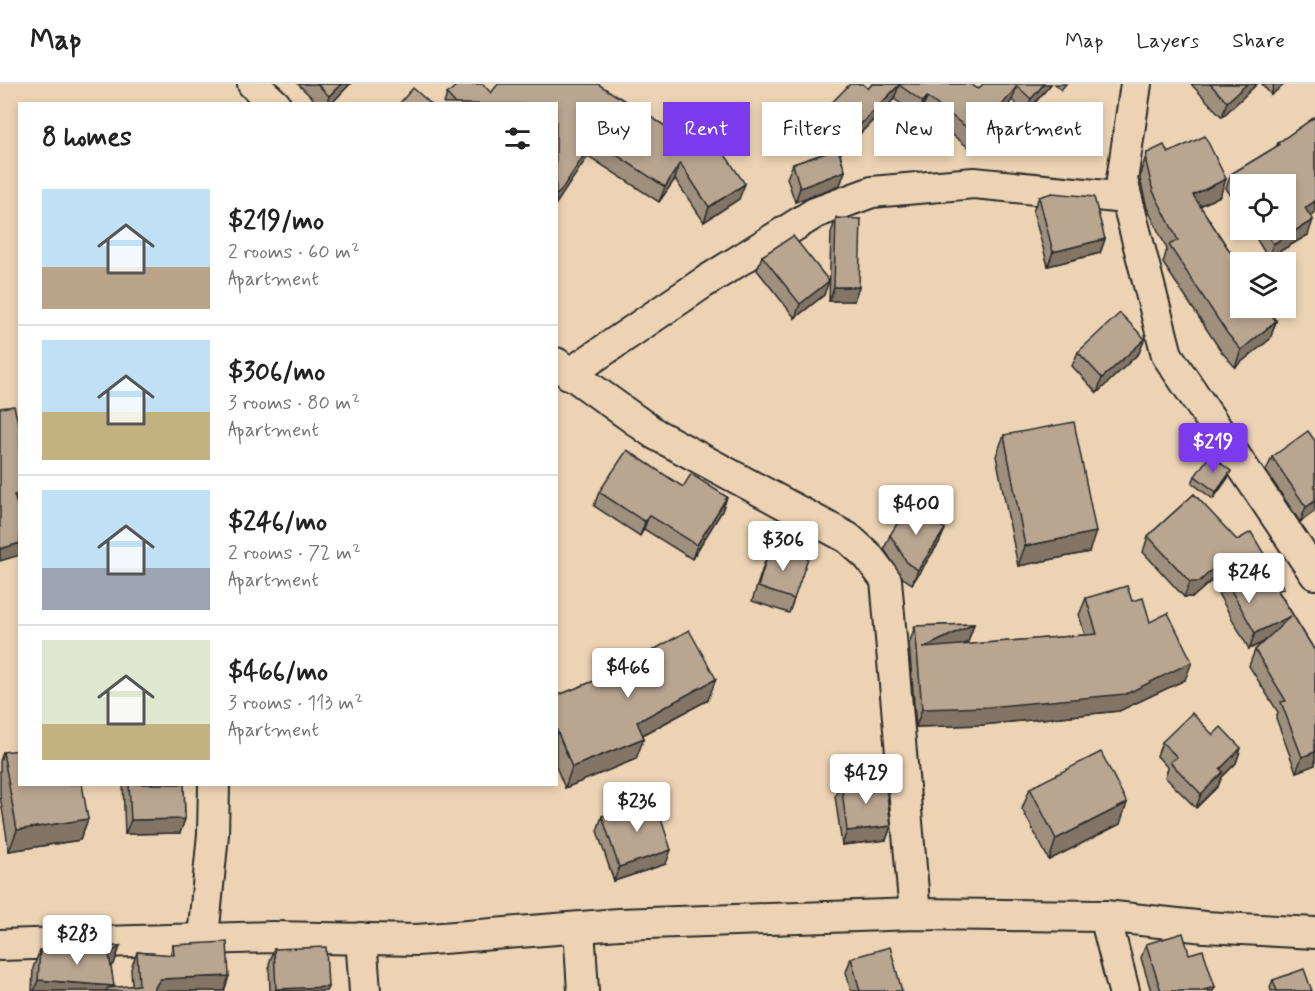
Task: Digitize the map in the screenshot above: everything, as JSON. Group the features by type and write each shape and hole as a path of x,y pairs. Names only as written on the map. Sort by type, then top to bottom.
{"street":[{"path":"253,84 273,102"},
{"path":"1136,84 1122,180 1167,355 1315,574"},
{"path":"915,914 886,580 868,556 848,538 655,434 563,369 815,213 872,192 974,183 1126,198"},
{"path":"203,938 213,834 214,786"},
{"path":"0,945 203,938 464,938 579,928 915,914 1105,916 1205,927 1315,933"},
{"path":"1105,916 1124,991"},
{"path":"579,928 583,991"},
{"path":"361,938 365,991"}],"building":[{"path":"317,84 341,84 329,96"},
{"path":"458,84 483,84 491,93 498,84 598,84 627,102 576,102 576,156 584,156 558,194 558,102 454,102 447,94"},
{"path":"850,84 863,84 868,89 872,84 970,84 978,89 983,84 1044,84 1031,99 1017,86 1005,102 966,102 966,127 954,118 954,102 934,102 927,97 923,102 899,85 882,102 874,102 874,110 862,123 862,102 832,102"},
{"path":"1210,84 1247,84 1227,102"},
{"path":"413,88 429,102 401,102"},
{"path":"651,117 663,125 663,156 726,156 745,184 709,207 680,163 665,187 618,156 651,156"},
{"path":"1315,117 1315,201 1305,208 1313,220 1296,230 1296,174 1231,174 1279,145 1278,143"},
{"path":"1205,136 1226,179 1193,195 1230,252 1230,318 1274,318 1276,321 1241,350 1227,333 1169,245 1178,240 1153,191 1146,162 1147,153 1164,145 1168,153"},
{"path":"817,156 840,156 845,171 800,188 793,164"},
{"path":"1052,193 1094,197 1105,239 1053,252 1039,197"},
{"path":"836,218 861,219 859,287 834,287"},
{"path":"793,236 829,281 800,304 762,256"},
{"path":"1120,313 1145,339 1102,378 1078,352"},
{"path":"14,406 18,422 18,494 14,495 18,508 18,544 0,549 0,408"},
{"path":"1074,422 1096,532 1025,546 1004,435"},
{"path":"1308,431 1315,441 1315,501 1306,507 1272,457"},
{"path":"627,450 683,487 691,474 727,497 697,545 649,515 645,522 599,492"},
{"path":"1210,455 1231,471 1216,492 1195,476"},
{"path":"1194,494 1237,540 1251,532 1284,588 1278,591 1315,651 1315,752 1302,757 1281,702 1286,701 1255,650 1291,616 1255,633 1217,565 1199,582 1190,582 1148,536"},
{"path":"909,505 945,529 918,570 908,564 890,535"},
{"path":"770,546 808,558 794,599 758,587"},
{"path":"1127,586 1132,601 1143,598 1150,622 1168,613 1192,662 1126,694 989,707 922,709 915,626 974,624 923,648 1097,634 1086,598"},
{"path":"689,630 716,679 637,722 644,738 572,767 558,733 558,695 630,667 628,664"},
{"path":"1192,713 1213,735 1221,727 1241,748 1220,769 1223,772 1201,794 1170,762 1177,757 1162,742"},
{"path":"18,750 18,786 82,786 88,819 17,830 3,752"},
{"path":"1101,752 1127,803 1056,839 1030,788"},
{"path":"865,778 865,782 885,780 891,826 847,831 841,782"},
{"path":"129,786 184,786 185,819 131,820"},
{"path":"655,800 671,850 619,867 602,816"},
{"path":"1183,933 1189,954 1203,950 1215,987 1200,991 1161,991 1146,944"},
{"path":"227,942 229,976 160,979 153,991 106,991 108,988 139,985 137,952 174,955 173,945"},
{"path":"120,946 109,954 114,986 38,980 40,950"},
{"path":"326,947 328,987 276,989 274,949"},
{"path":"890,947 902,991 860,991 851,958"},
{"path":"1304,969 1312,991 1277,991 1273,980"}]}
